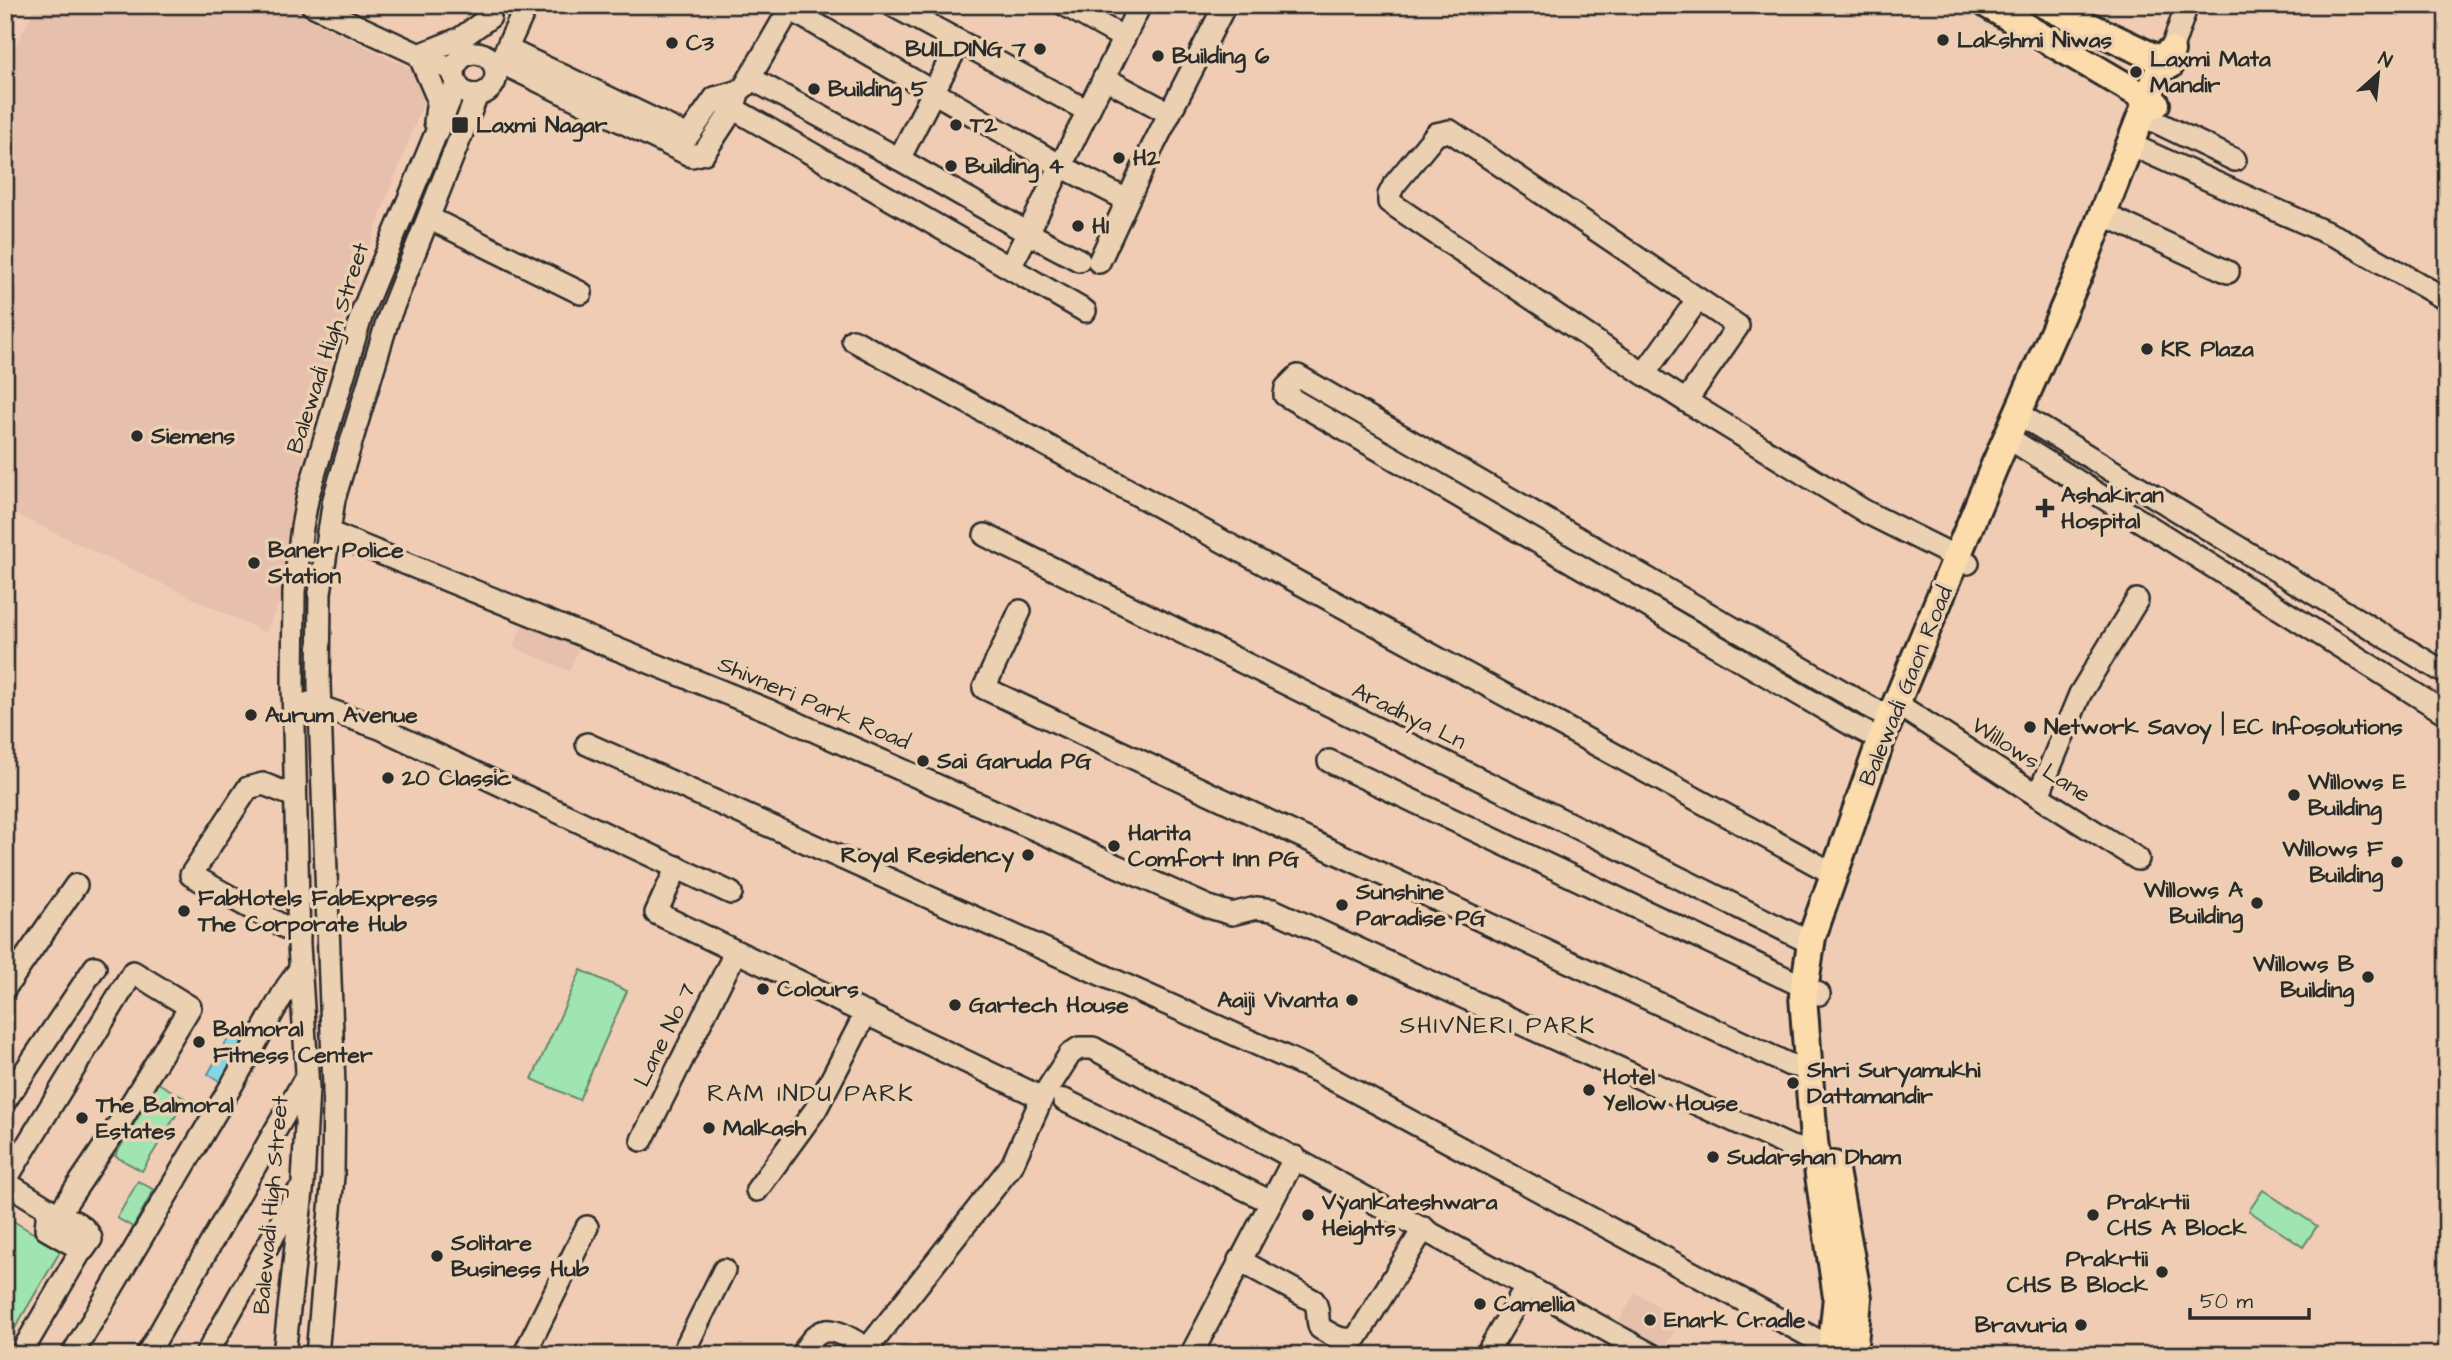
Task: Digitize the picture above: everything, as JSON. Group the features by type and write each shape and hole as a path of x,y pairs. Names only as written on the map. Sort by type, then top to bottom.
{"main road":[{"path":"1988,5 2082,60 2151,108"},
{"path":"2045,5 2168,60"},
{"path":"2082,60 2097,30"},
{"name":"Balewadi Gaon Road","path":"2017,428 2138,148 2168,60"},
{"name":"Balewadi Gaon Road","path":"1839,1353 1858,1298 1821,1077 1812,990 1811,943 1834,874 1895,718 2079,274 2151,108"},
{"name":"Balewadi Gaon Road","path":"1839,1353 1837,1297 1815,1148 1803,996 1812,990 1895,718"}],"street":[{"path":"312,5 419,55 455,78 465,93 477,95 483,94 492,86 527,5"},
{"path":"892,5 1088,111"},
{"path":"1065,5 1124,38"},
{"path":"1010,267 1140,5"},
{"path":"734,94 900,159 1028,233 1089,261 1127,200 1226,5"},
{"name":"Balewadi Gaon Road","path":"2168,60 2187,5"},
{"path":"501,60 670,146 692,156 699,156 704,153 734,94 791,7 1062,166 1127,200"},
{"path":"419,55 461,38 493,11"},
{"path":"455,78 459,60 469,54 493,11"},
{"path":"900,159 959,42"},
{"path":"469,54 482,54 501,60 688,136 699,156"},
{"path":"419,55 438,99 432,141"},
{"name":"Balewadi High Street","path":"284,1355 303,1182 307,1076 294,796 294,591 308,495 363,310 455,78"},
{"path":"1104,78 1169,113"},
{"path":"688,136 734,94"},
{"path":"734,94 1085,311"},
{"path":"317,1355 333,1176 334,1087 320,705 320,593 334,499 388,319 477,95"},
{"path":"2151,108 2235,160"},
{"path":"1686,401 1738,326 1450,131 1436,134 1394,184 1389,202 1686,401 1866,512 1962,561"},
{"path":"2138,148 2343,240 2447,300"},
{"path":"2109,217 2228,272"},
{"path":"429,218 581,293"},
{"path":"1644,374 1698,299"},
{"path":"853,340 1834,874"},
{"path":"1298,376 1864,704 1895,718 1852,725 1285,395 1286,388 1298,376"},
{"path":"2017,428 2447,674"},
{"path":"2017,428 2447,714"},
{"name":"Shivneri Park Road","path":"328,531 770,711 1209,906 1232,914 1256,908 1273,910 1791,1147 1815,1148"},
{"name":"Aradhya Ln","path":"985,535 1811,943"},
{"path":"2038,796 2080,694 2137,600"},
{"path":"1020,611 984,688 1790,1065 1808,1068"},
{"path":"293,639 320,640"},
{"path":"293,699 320,705 417,744 731,893"},
{"path":"1852,725 1864,704"},
{"name":"Willows Lane","path":"1895,718 2038,796 2138,859"},
{"path":"587,744 1319,1072 1839,1353"},
{"path":"1329,761 1812,990"},
{"path":"294,796 263,784 247,788 191,875 299,935"},
{"path":"677,867 656,913 1042,1098"},
{"path":"5,988 76,885"},
{"name":"Lane No 7","path":"642,1140 735,953"},
{"path":"5,1101 95,967"},
{"path":"72,1355 233,1083 286,987 300,969"},
{"path":"20,1355 82,1249 91,1239 90,1233 58,1215 5,1181 132,972 190,1007 114,1132 58,1215"},
{"path":"757,1189 816,1109 866,1013"},
{"path":"802,1355 810,1339 817,1332 825,1330 837,1332 868,1348 1012,1165 1042,1098 1070,1055 1079,1048 1093,1048 1424,1228 1527,1285 1620,1346 1652,1355"},
{"path":"147,1355 307,1076"},
{"path":"1064,1100 1271,1202"},
{"path":"1191,1355 1295,1157"},
{"path":"206,1355 303,1182"},
{"path":"524,1355 587,1227"},
{"path":"1239,1260 1314,1301 1318,1307 1320,1328 1345,1340 1352,1340 1357,1337 1424,1228"},
{"path":"682,1355 724,1269"},
{"path":"1486,1355 1527,1285"}],"shaded area":[{"path":"36,5 280,5 413,70 425,85 425,99 382,210 317,403 294,499 283,592 266,633 5,509 5,68"},
{"path":"524,622 580,647 569,671 513,647"},
{"name":"Enark Cradle","path":"1635,1293 1681,1318 1666,1347 1619,1322"}],"green space":[{"path":"581,970 627,991 579,1100 532,1079"},
{"path":"158,1083 186,1099 142,1171 115,1156"},
{"path":"138,1181 154,1190 133,1227 117,1218"},
{"path":"2263,1190 2317,1226 2303,1247 2249,1211"},
{"path":"5,1216 61,1250 5,1345"}],"water":[{"path":"230,1035 243,1043 221,1082 208,1074"}],"place":[{"name":"Lakshmi Niwas","path":"1943,40"},
{"name":"C3","path":"672,43"},
{"name":"BUILDING 7","path":"1040,49"},
{"name":"Building 6","path":"1158,56"},
{"name":"Laxmi Mata Mandir","path":"2136,72"},
{"name":"Building 5","path":"814,89"},
{"name":"Laxmi Nagar","path":"460,125"},
{"name":"T2","path":"956,125"},
{"name":"H2","path":"1119,158"},
{"name":"Building 4","path":"951,166"},
{"name":"H1","path":"1078,226"},
{"name":"KR Plaza","path":"2147,349"},
{"name":"Siemens","path":"137,436"},
{"name":"Ashakiran Hospital","path":"2045,508"},
{"name":"Baner Police Station","path":"254,563"},
{"name":"Aurum Avenue","path":"251,715"},
{"name":"Network Savoy | EC Infosolutions","path":"2030,727"},
{"name":"Sai Garuda PG","path":"923,761"},
{"name":"20 Classic","path":"388,778"},
{"name":"Willows E Building","path":"2294,795"},
{"name":"Harita Comfort Inn PG","path":"1114,846"},
{"name":"Royal Residency","path":"1028,855"},
{"name":"Willows F Building","path":"2397,862"},
{"name":"Willows A Building","path":"2257,903"},
{"name":"Sunshine Paradise PG","path":"1342,905"},
{"name":"FabHotels FabExpress The Corporate Hub","path":"184,911"},
{"name":"Willows B Building","path":"2368,977"},
{"name":"Colours","path":"763,989"},
{"name":"Aaiji Vivanta","path":"1352,1000"},
{"name":"Gartech House","path":"955,1005"},
{"name":"Balmoral Fitness Center","path":"199,1042"},
{"name":"Shri Suryamukhi Dattamandir","path":"1793,1083"},
{"name":"Hotel Yellow House","path":"1589,1090"},
{"name":"The Balmoral Estates","path":"82,1118"},
{"name":"Malkash","path":"709,1128"},
{"name":"Sudarshan Dham","path":"1713,1157"},
{"name":"Vyankateshwara Heights","path":"1308,1215"},
{"name":"Prakrtii CHS A Block","path":"2093,1215"},
{"name":"Solitare Business Hub","path":"437,1256"},
{"name":"Prakrtii CHS B Block","path":"2162,1272"},
{"name":"Camellia","path":"1480,1304"},
{"name":"Enark Cradle","path":"1650,1320"},
{"name":"Bravuria","path":"2081,1325"}],"district":[{"name":"SHIVNERI PARK","path":"1498,1026"},
{"name":"RAM INDU PARK","path":"811,1094"}]}
